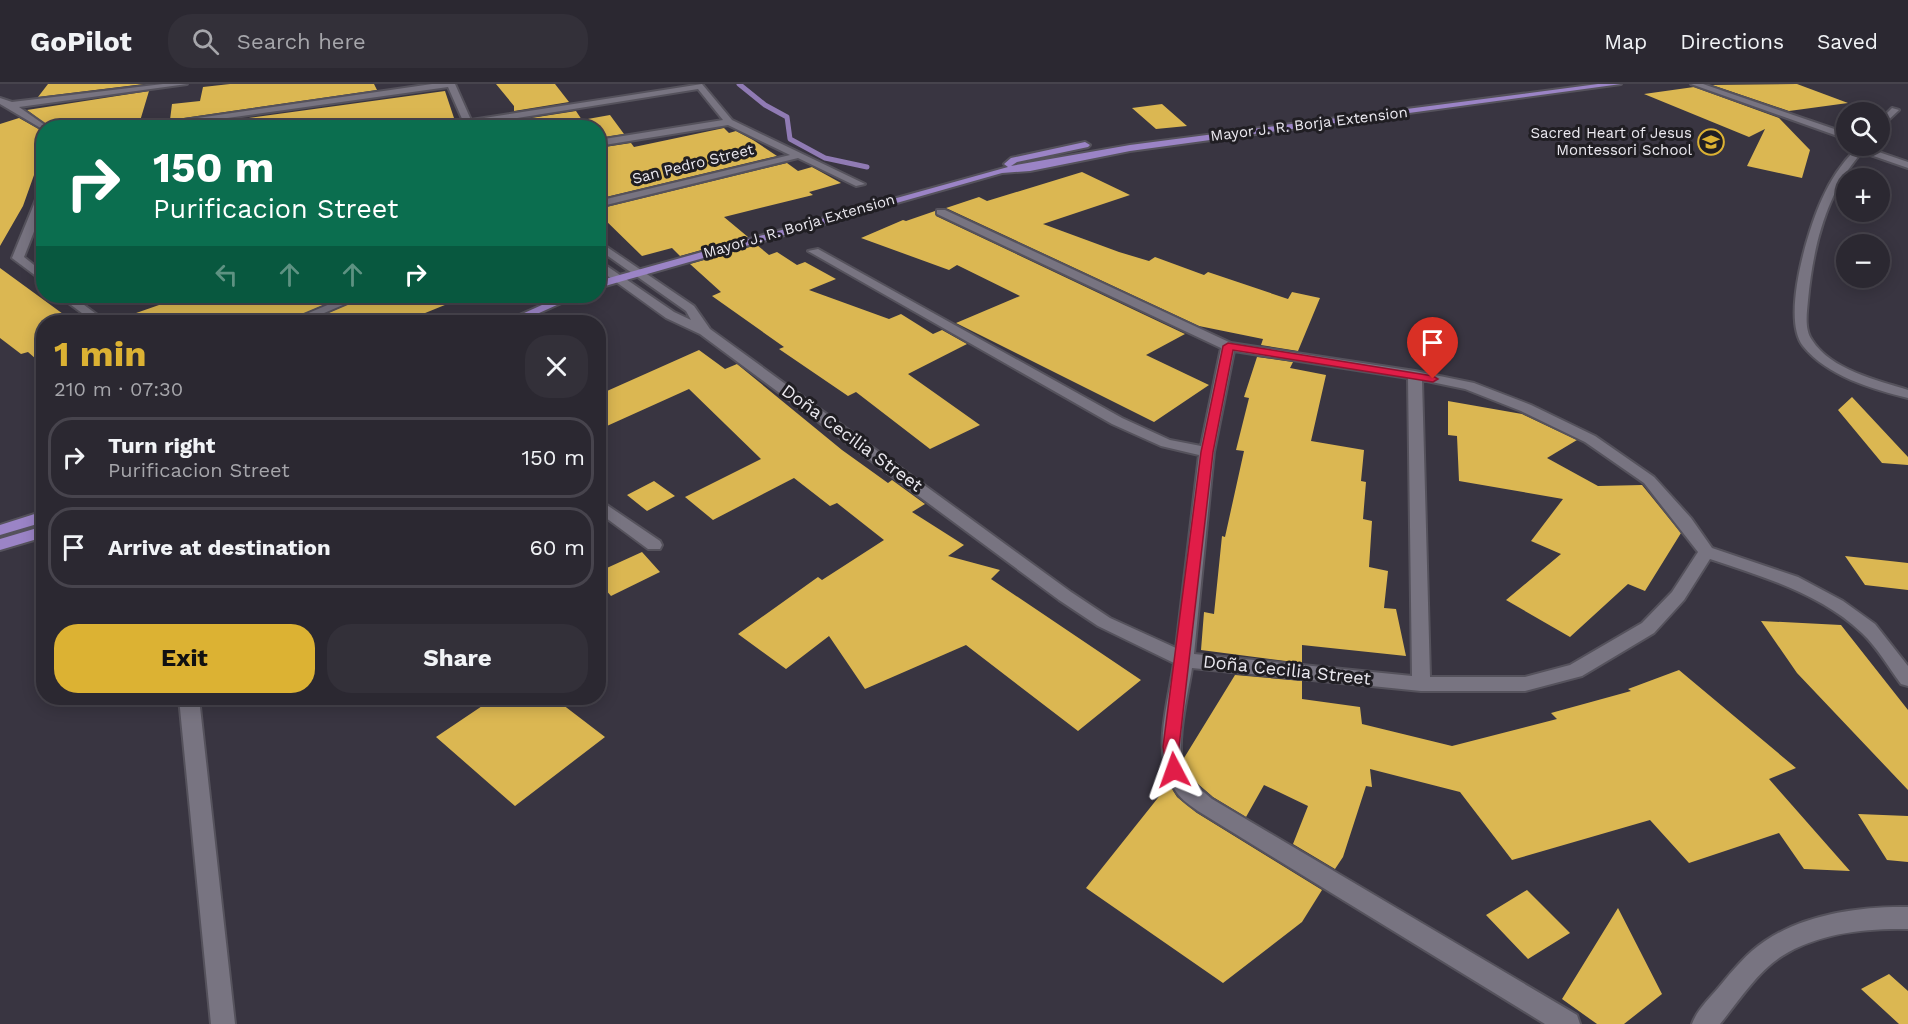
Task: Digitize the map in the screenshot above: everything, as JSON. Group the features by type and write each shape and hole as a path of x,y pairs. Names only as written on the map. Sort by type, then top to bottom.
{"main road":[{"name":"Mayor J. R. Borja Extension","path":"1131,137 1550,84"},
{"name":"Mayor J. R. Borja Extension","path":"606,282 1001,170 1030,168 1130,148 1617,84"},
{"path":"1414,100 1431,108"},
{"path":"1246,122 1259,131"},
{"name":"Mayor J. R. Borja Extension","path":"1001,170 1014,160 1096,143"},
{"path":"526,315 555,303"},
{"path":"0,530 36,519"},
{"path":"0,545 36,534"}],"street":[{"path":"11,105 183,84"},
{"path":"191,120 451,84 467,120"},
{"path":"1695,84 1836,134"},
{"path":"498,120 699,85 729,122 796,156 860,184"},
{"path":"0,101 11,105 36,122"},
{"path":"1890,115 1895,110"},
{"path":"606,142 729,122"},
{"path":"1822,130 1836,138"},
{"path":"1890,150 1908,155"},
{"name":"San Pedro Street","path":"606,202 796,156"},
{"path":"1853,156 1822,211 1811,241 1805,266 1800,326 1807,343 1827,361 1869,383 1908,394"},
{"path":"1884,156 1908,165"},
{"path":"36,211 18,258 36,273"},
{"path":"941,212 1228,346 1415,375 1478,390 1526,408 1590,439 1649,480 1706,552 1792,581 1837,605 1869,629 1908,679"},
{"path":"26,235 36,233"},
{"name":"Doña Cecilia Street","path":"606,250 690,309 704,331"},
{"path":"814,251 1143,434 1207,452"},
{"name":"Doña Cecilia Street","path":"606,268 670,315 704,331 1065,596 1104,622 1184,660 1421,684 1525,684 1575,671 1648,628 1678,596 1706,552"},
{"path":"75,303 91,315"},
{"path":"308,315 334,303"},
{"path":"1228,346 1207,452 1184,660 1171,747 1174,770 1185,789 1205,805 1568,1024"},
{"path":"1415,375 1421,684"},
{"path":"606,510 654,545"},
{"path":"190,705 223,1024"},
{"path":"1704,1024 1762,956 1804,933 1884,916 1908,918"}],"building":[{"path":"48,84 144,84 38,97"},
{"path":"230,84 374,84 377,90 170,120 172,104 200,101 203,87"},
{"path":"496,84 555,84 569,102 514,111 514,106"},
{"path":"1797,84 1845,102 1789,111 1712,85"},
{"path":"1694,87 1779,118 1810,150 1802,178 1747,166 1765,129 1749,137 1644,94"},
{"path":"149,91 140,120 40,120 27,110"},
{"path":"445,91 454,118 442,120 234,120"},
{"path":"1162,104 1187,126 1156,129 1132,108"},
{"path":"576,111 582,120 518,120"},
{"path":"610,115 624,134 606,137 606,120 582,120"},
{"path":"19,118 36,128 36,169 23,206 0,246 0,124"},
{"path":"724,128 729,133 736,131 777,156 606,197 606,147 631,143 634,147"},
{"path":"787,163 798,171 812,167 841,183 809,192 813,195 724,217 748,237 680,256 672,248 642,256 606,221 606,207"},
{"path":"1082,172 1130,195 1043,224 1119,252 1149,261 1155,257 1204,275 1208,272 1288,299 1292,292 1320,298 1298,351 1261,345 1263,339 1199,326 946,208 979,197 987,201"},
{"path":"935,211 936,216 1185,334 1146,355 1209,385 1154,422 956,323 1020,296 957,265 949,270 861,238 903,220"},
{"path":"757,245 769,255 777,252 797,265 805,262 836,279 809,290 889,319 901,314 933,334 942,330 967,344 908,374 980,425 930,449 856,392 848,396 779,349 784,347 712,296 721,292 690,264"},
{"path":"0,268 36,294 36,303 48,303 64,315 36,315 36,359 28,352 21,354 0,338"},
{"path":"156,303 328,303 301,315 130,315 159,305"},
{"path":"350,303 450,303 420,315 324,315"},
{"path":"699,350 725,369 737,364 842,450 888,483 892,480 925,504 912,512 964,545 948,556 1000,570 991,579 1141,680 1078,731 966,645 865,689 829,636 786,669 738,634 818,577 822,580 884,540 837,503 830,506 794,478 713,520 685,497 761,459 689,389 606,426 606,391"},
{"path":"1257,357 1293,362 1290,368 1326,375 1311,441 1364,450 1361,481 1366,482 1363,519 1372,521 1369,567 1388,571 1384,608 1396,609 1406,656 1302,645 1302,663 1201,650 1204,612 1214,614 1222,536 1225,537 1244,451 1236,450 1249,398 1244,397"},
{"path":"1852,397 1908,457 1908,465 1882,463 1838,410"},
{"path":"1448,401 1522,414 1577,440 1547,458 1598,486 1642,485 1681,533 1645,591 1628,584 1570,637 1506,600 1561,554 1531,541 1563,499 1459,481 1457,436 1448,435"},
{"path":"654,481 675,496 647,511 627,495"},
{"path":"642,552 660,572 611,596 606,590 606,568"},
{"path":"1845,556 1908,563 1908,590 1865,585"},
{"path":"1761,621 1841,625 1908,710 1908,790 1797,673"},
{"path":"1679,670 1796,768 1769,779 1850,871 1804,869 1779,833 1689,863 1650,820 1512,860 1460,792 1370,769 1372,787 1366,786 1343,857 1335,869 1293,844 1308,806 1264,785 1246,817 1213,797 1198,784 1188,773 1184,758 1235,675 1302,681 1302,699 1360,707 1362,724 1452,746 1557,719 1551,713 1631,691 1628,689"},
{"path":"484,705 563,705 605,737 515,806 436,737"},
{"path":"1169,784 1177,797 1197,813 1322,890 1302,922 1223,983 1086,888"},
{"path":"1858,814 1908,816 1908,862 1887,860"},
{"path":"1527,890 1570,933 1528,959 1486,915"},
{"path":"1618,908 1662,994 1624,1024 1597,1024 1562,999"},
{"path":"1889,974 1908,991 1908,1024 1899,1024 1861,989"}],"waterway":[{"path":"739,84 765,105 787,117 790,139 825,158 867,167"}],"place":[{"name":"Sacred Heart of Jesus Montessori School","path":"1711,142"}],"route":[{"path":"1174,770 1171,747 1184,660 1207,452 1228,346 1433,379"}]}
